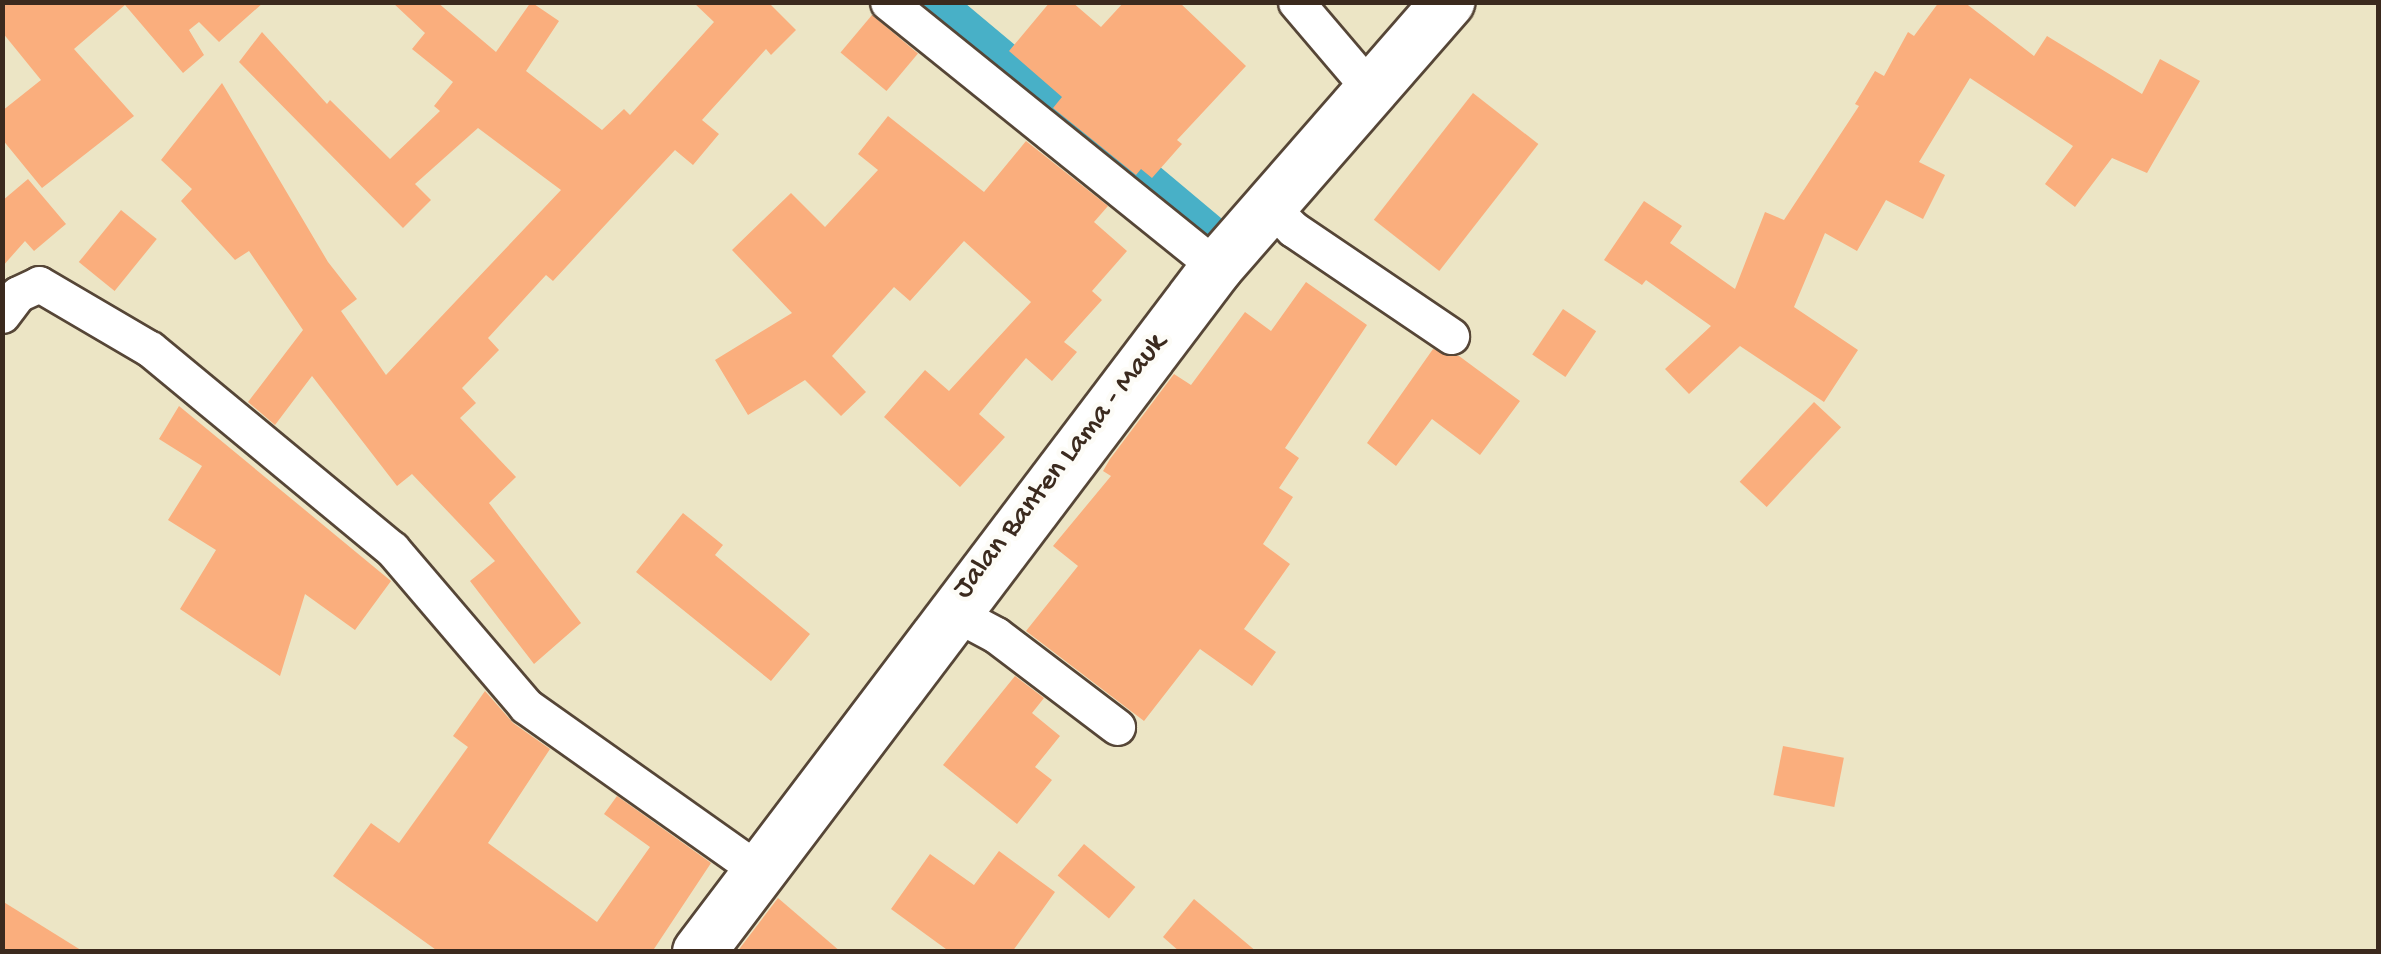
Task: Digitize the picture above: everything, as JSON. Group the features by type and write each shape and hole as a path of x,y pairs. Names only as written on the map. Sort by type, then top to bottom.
{"main road":[{"name":"Jalan Banten Lama - Mauk","path":"699,952 951,611 1217,267 1448,2"}],"street":[{"path":"888,2 1217,267"},
{"path":"1296,2 1370,88"},
{"path":"1270,206 1292,229 1451,336"},
{"path":"2,315 18,294 39,284 150,349 392,550 526,706 760,871"},
{"path":"951,611 996,635 1117,727"}],"building":[{"path":"2,2 264,2 219,42 199,22 189,30 204,55 183,73 125,5 74,49 134,116 42,188 2,139 2,111 41,80 2,32"},
{"path":"392,2 437,2 496,52 531,2 559,21 526,71 602,130 624,109 630,115 714,22 693,2 768,2 796,30 771,55 766,49 702,120 719,134 693,165 675,150 553,281 546,275 488,338 499,350 462,388 476,403 460,418 516,477 489,503 581,623 534,664 470,581 495,561 412,474 397,486 312,376 275,425 248,402 303,330 249,251 235,260 181,201 192,189 161,160 222,83 328,262 357,299 341,311 386,375 561,190 478,128 415,184 431,200 403,228 239,62 262,32 327,104 330,100 390,159 440,111 434,106 453,82 412,49 425,33"},
{"path":"1050,2 1072,2 1101,27 1124,2 1179,2 1246,66 1177,140 1182,144 1152,178 1141,169 1136,175 1053,108 1062,97 1009,51"},
{"path":"1939,2 1964,2 2034,56 2047,36 2142,94 2160,59 2200,81 2147,173 2112,158 2075,207 2045,184 2073,146 1970,78 1919,162 1945,175 1923,219 1886,200 1857,251 1825,233 1794,307 1858,350 1824,402 1740,346 1689,394 1665,369 1711,326 1646,280 1642,285 1604,260 1644,201 1682,226 1670,243 1735,289 1765,212 1784,220 1859,106 1855,104 1875,71 1884,76 1908,32 1914,36"},
{"path":"872,15 918,54 886,91 841,53"},
{"path":"1473,93 1538,144 1439,271 1374,220"},
{"path":"888,116 984,192 1026,141 1108,206 1094,222 1127,251 1092,291 1102,300 1064,342 1077,352 1052,381 1026,358 979,414 1005,437 960,487 884,417 925,370 949,391 1031,302 964,241 910,301 894,287 832,356 866,392 841,416 805,380 748,415 715,360 792,313 732,250 791,193 825,227 878,170 858,154"},
{"path":"28,179 66,224 34,251 25,241 2,267 2,201"},
{"path":"121,210 157,239 115,291 79,262"},
{"path":"1306,282 1367,325 1285,448 1299,458 1279,488 1293,497 1263,544 1290,564 1244,629 1276,652 1252,686 1200,649 1144,721 1026,631 1078,566 1053,546 1111,476 1103,471 1110,459 1174,374 1191,385 1245,312 1271,331"},
{"path":"1563,309 1596,331 1565,377 1532,355"},
{"path":"1433,349 1459,356 1520,401 1480,455 1432,419 1396,466 1367,443"},
{"path":"1814,402 1841,427 1767,507 1740,482"},
{"path":"179,406 391,581 355,630 305,594 280,676 180,609 216,550 168,520 202,466 159,439"},
{"path":"683,513 723,545 715,555 810,634 771,681 636,572"},
{"path":"1015,676 1044,698 1032,713 1060,736 1035,767 1052,780 1017,824 943,765"},
{"path":"485,691 513,723 550,749 488,843 597,922 650,847 604,814 617,796 711,863 652,952 439,952 333,876 371,823 399,843 468,747 453,736"},
{"path":"1783,746 1844,758 1834,807 1773,795"},
{"path":"1084,844 1135,887 1109,918 1058,875"},
{"path":"999,851 1055,892 1012,952 950,952 891,909 930,854 974,885"},
{"path":"778,898 841,952 737,952"},
{"path":"1194,899 1257,952 1180,952 1163,937"},
{"path":"2,901 84,952 2,952"}],"waterway":[{"path":"931,2 1222,246"}]}
